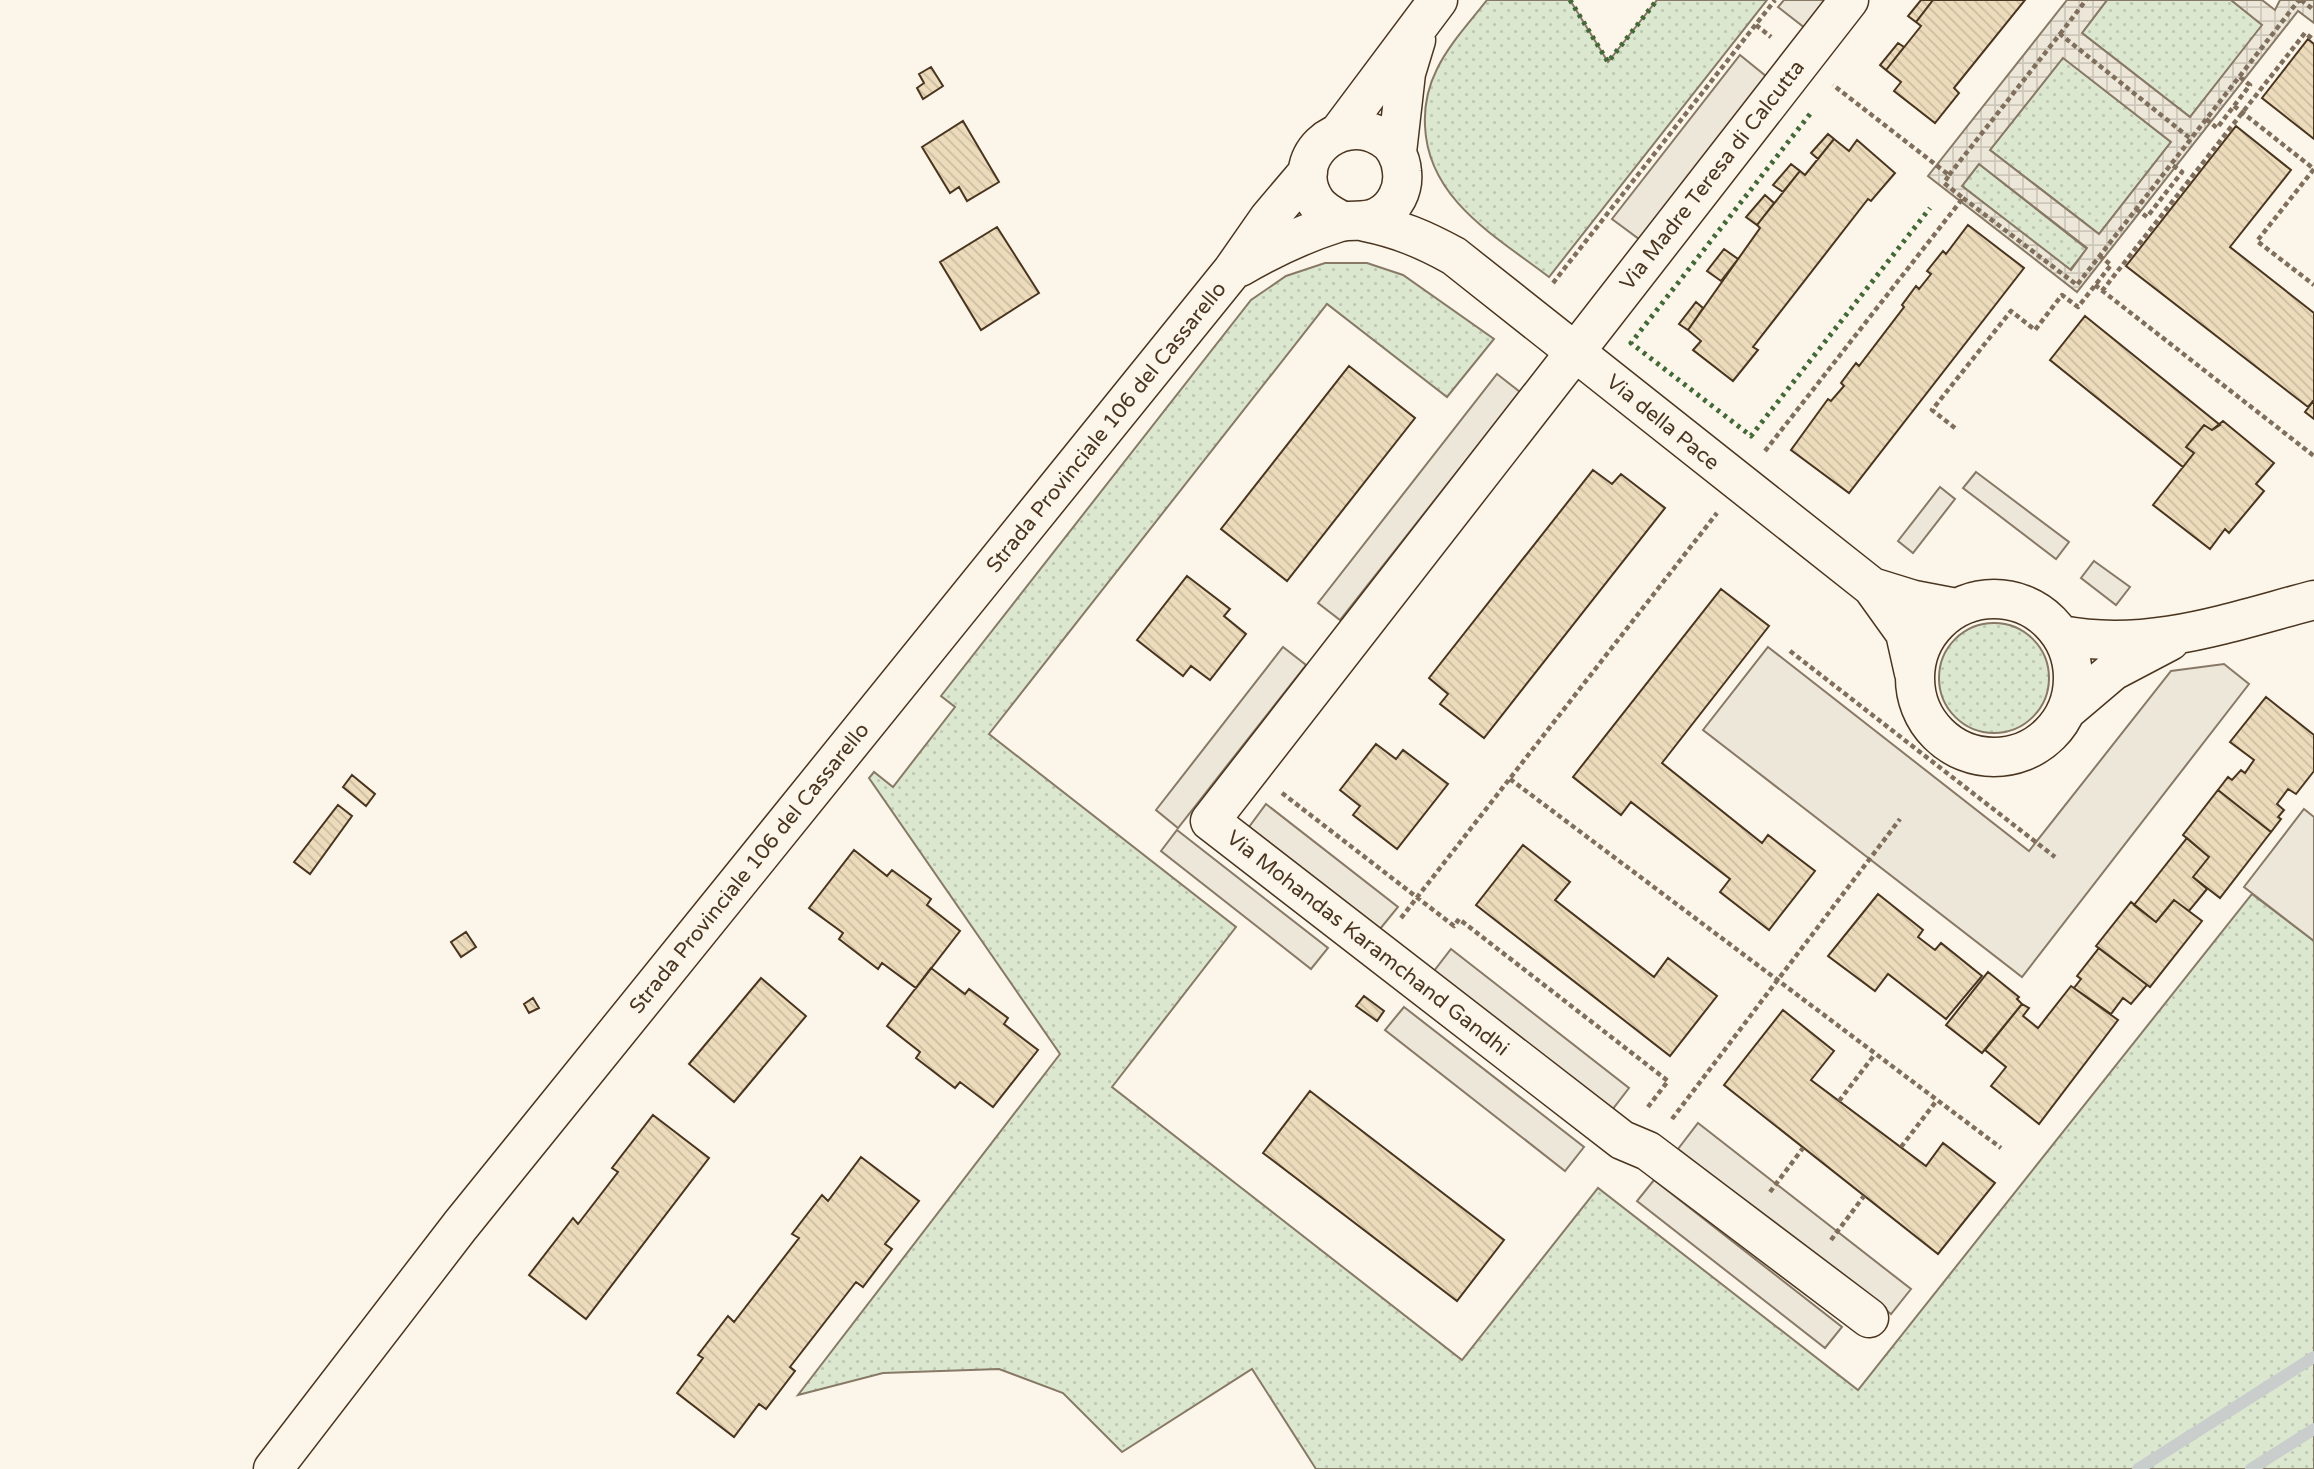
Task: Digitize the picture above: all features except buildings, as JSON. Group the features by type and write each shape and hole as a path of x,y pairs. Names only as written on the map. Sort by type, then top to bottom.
{"street":[{"name":"Via Madre Teresa di Calcutta","path":"1574,351 1849,0"},
{"path":"1340,131 1431,9"},
{"path":"1232,271 1304,233 1380,216 1393,205 1401,190 1400,163 1406,73 1431,9"},
{"path":"1354,221 1328,214 1316,202 1310,188 1308,172 1318,147 1328,137 1340,131 1356,129 1372,132 1386,139 1400,163"},
{"name":"Via della Pace","path":"1400,163 1454,256"},
{"name":"Strada Provinciale 106 del Cassarello","path":"273,1469 460,1226 1232,271 1269,218 1308,172"},
{"name":"Via della Pace","path":"1354,221 1398,229 1422,238 1454,256 1872,587 1905,633 1917,699 1928,723 1947,742 1972,755 2000,758 2028,750 2051,734 2067,710 2113,671 2181,636"},
{"name":"Via Mohandas Karamchand Gandhi","path":"1574,351 1210,821 1635,1146 1869,1318"},
{"name":"Via della Pace","path":"1872,587 1914,600 1956,608"},
{"name":"Via della Pace","path":"1914,673 1921,647 1936,624 1956,608 1982,599 2009,600 2034,609 2061,635 2072,659 2074,685 2067,710"},
{"name":"Via della Pace","path":"2061,635 2091,641 2181,636 2314,600"}],"path":[{"path":"1529,315 1775,0"},
{"path":"2087,0 1944,183 2077,285 2300,0 2314,10"},
{"path":"1756,25 1949,175"},
{"path":"2102,291 2305,33 2314,40"},
{"path":"2060,34 2191,139"},
{"path":"2206,119 2217,128 2250,85 2240,77"},
{"path":"2234,106 2314,169 2257,241 2314,285"},
{"path":"2136,209 2147,217 2182,172 2171,164"},
{"path":"2164,195 2172,201"},
{"path":"1377,949 1963,198"},
{"path":"1955,429 1932,410 2011,311 2035,330 2062,295 2078,307 2111,265 2100,256"},
{"path":"2095,285 2314,456"},
{"path":"1790,651 2055,857"},
{"path":"1251,769 1454,926 1459,919 1668,1081 1635,1146"},
{"path":"1510,779 2001,1148"},
{"path":"1635,1146 1777,980 1900,819"},
{"path":"1839,1101 1875,1054"},
{"path":"1901,1147 1937,1100"},
{"path":"1745,1225 1803,1148"},
{"path":"1807,1271 1864,1196"}],"green space":[{"path":"1487,0 1570,0 1608,62 1657,0 1767,0 1549,277 1469,214 1452,196 1438,175 1429,152 1425,119 1431,83 1447,51"},
{"path":"2107,0 2231,0 2263,25 2190,117 2082,33"},
{"path":"2063,57 2171,142 2099,234 1990,150"},
{"path":"1979,164 2087,249 2070,270 1962,186"},
{"path":"1325,263 1367,263 1403,275 1494,339 1447,397 1327,304 989,734 1236,927 1112,1087 1462,1360 1598,1188 1858,1390 2252,894 2314,941 2314,1469 1316,1469 1252,1369 1122,1452 1063,1393 999,1369 883,1373 798,1395 1060,1054 869,778 874,772 893,787 955,707 941,696 1251,300 1286,276"},
{"path":"1994,623 2015,628 2033,639 2044,657 2049,678 2044,699 2033,717 2015,728 1994,733 1973,728 1955,717 1944,699 1939,678 1944,657 1955,639 1973,628"}],"shaded area":[{"path":"1784,0 1827,0 1805,28 1778,7"},
{"path":"2067,0 2107,0 2082,33 2190,117 2262,25 2231,0 2262,0 2275,10 2280,0 2314,0 2314,23 2298,11 2077,292 1928,176","holes":["2063,58 2171,142 2099,234 1990,150","1979,164 2087,248 2071,270 1962,186"]},
{"path":"1740,55 1767,77 1639,239 1612,219"},
{"path":"1497,374 1520,392 1340,620 1318,603"},
{"path":"1976,472 2069,542 2056,559 1963,488"},
{"path":"1940,487 1955,499 1913,553 1898,541"},
{"path":"2094,561 2130,587 2116,605 2081,578"},
{"path":"1283,647 1306,665 1178,828 1156,810"},
{"path":"1768,647 2029,851 2171,671 2224,664 2249,684 2022,977 1703,730"},
{"path":"1266,804 1398,907 1380,929 1249,827"},
{"path":"2304,809 2314,817 2314,941 2244,887"},
{"path":"1177,830 1328,948 1311,969 1161,851"},
{"path":"1451,949 1629,1088 1612,1110 1434,971"},
{"path":"1404,1007 1584,1147 1565,1171 1385,1030"},
{"path":"1698,1123 1911,1289 1891,1314 1678,1149"},
{"path":"1654,1180 1842,1327 1825,1348 1637,1201"}],"waterway":[{"path":"2138,1469 2314,1357"},
{"path":"2251,1469 2314,1429"}],"hedge":[{"path":"1570,0 1608,62 1657,0"},
{"path":"1810,114 1631,343 1751,436 1930,208"}]}
